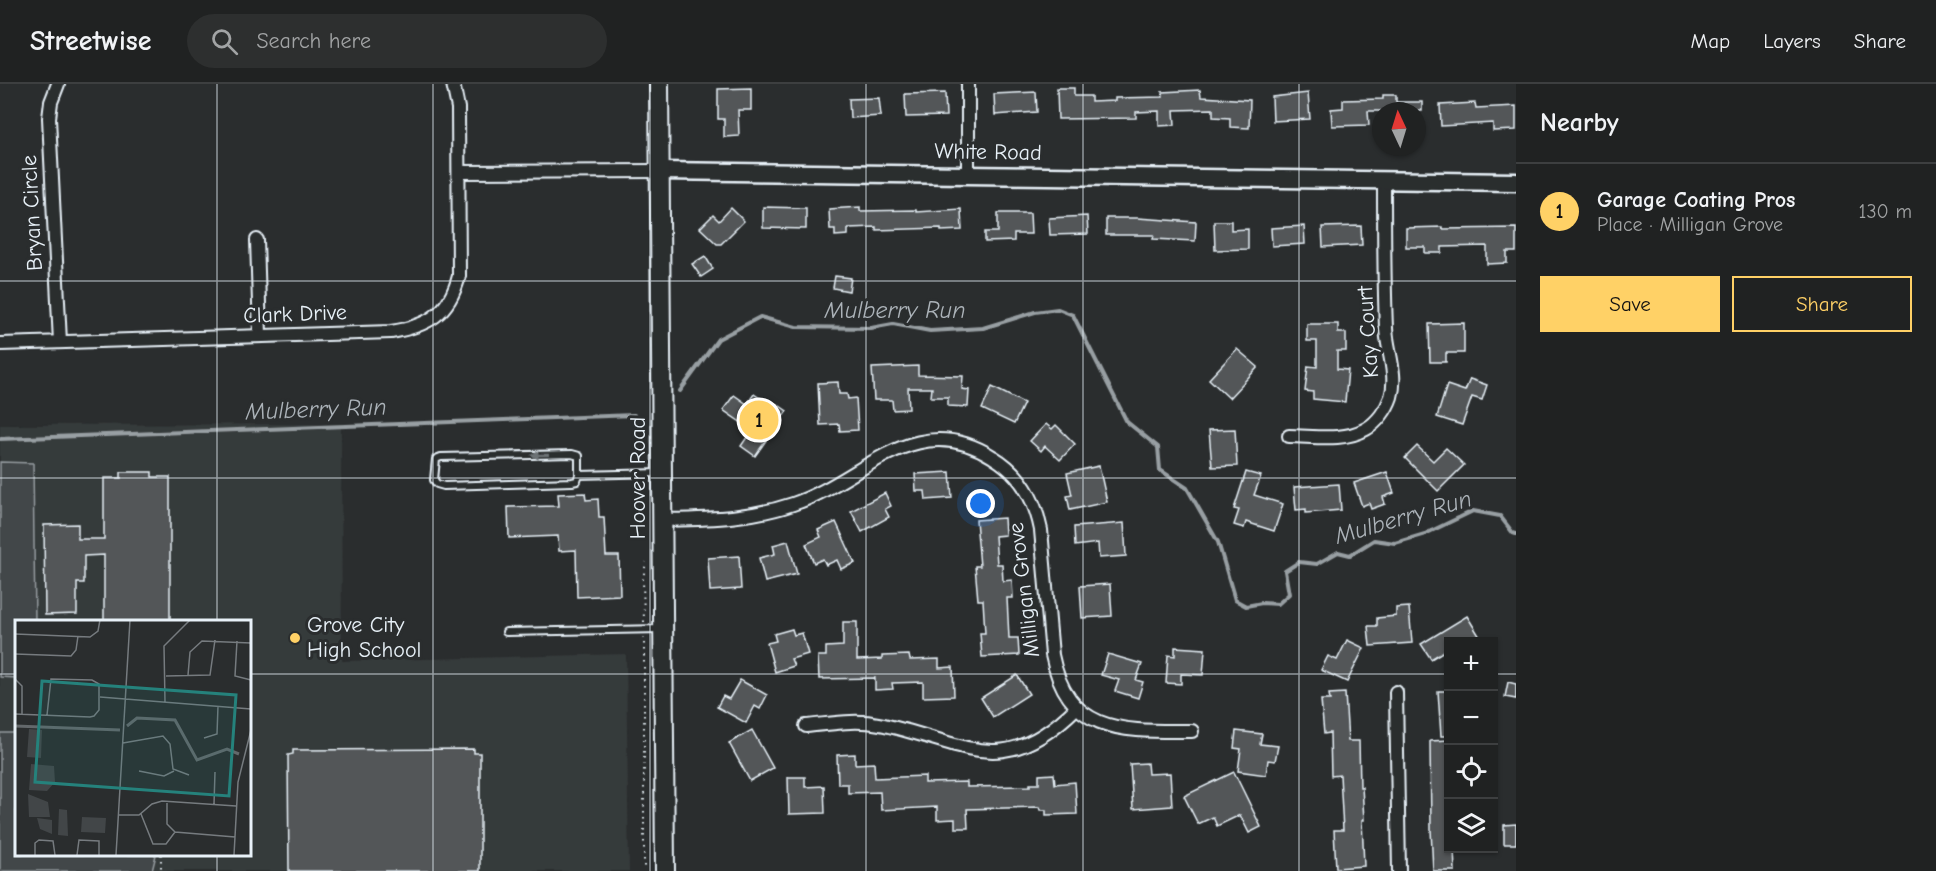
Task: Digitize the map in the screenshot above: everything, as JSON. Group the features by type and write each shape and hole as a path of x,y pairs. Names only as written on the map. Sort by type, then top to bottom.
{"main road":[{"name":"Hoover Road","path":"659,84 665,871"}],"street":[{"name":"Bryan Circle","path":"58,84 51,102 49,118 60,342"},
{"path":"453,84 459,108 459,172"},
{"path":"968,84 968,174"},
{"name":"White Road","path":"459,172 660,171 1516,182"},
{"name":"Clark Drive","path":"0,344 391,332 422,325 436,317 452,296 459,276 459,172"},
{"name":"Kay Court","path":"1289,436 1334,437 1356,433 1376,422 1391,396 1393,380 1386,331 1384,180"},
{"path":"257,240 260,335"},
{"name":"Milligan Grove","path":"662,520 723,519 758,514 786,506 824,490 905,445 919,441 969,444 1011,470 1022,483 1038,515 1055,669 1067,696 1089,717 1104,725 1119,729 1192,731"},
{"path":"1396,692 1399,871"},
{"path":"806,726 851,722 876,723 964,748 996,751 1015,749 1032,742 1060,724 1077,707"}],"lane":[{"path":"572,454 579,456 579,475 578,481 572,482 444,486 437,484 434,480 436,459 441,457 572,454"},
{"path":"579,475 662,473"},
{"path":"506,632 663,629"}],"path":[{"path":"644,871 643,579 647,560"}],"shaded area":[{"name":"Grove City High School","path":"341,424 342,661 626,654 629,871 0,871 0,425"},
{"path":"0,462 33,463 35,620 15,620 15,678 0,677"},
{"path":"0,733 15,733 15,856 156,856 152,871 0,871"}],"building":[{"path":"751,88 751,110 738,110 739,136 724,137 724,119 718,119 718,89"},
{"path":"1057,88 1074,88 1074,96 1091,96 1091,102 1115,101 1115,98 1163,97 1162,92 1200,90 1201,97 1250,100 1249,128 1230,127 1230,118 1213,117 1213,109 1174,110 1175,125 1159,126 1159,111 1136,112 1136,118 1058,119"},
{"path":"1036,92 1037,112 995,115 994,94"},
{"path":"945,93 946,116 906,117 905,94"},
{"path":"1308,93 1310,119 1273,121 1272,97"},
{"path":"1383,95 1396,95 1396,102 1372,102 1372,111 1368,111 1369,125 1332,126 1331,109 1343,108 1343,100 1383,99"},
{"path":"879,98 881,116 850,118 849,99"},
{"path":"1475,103 1476,108 1516,106 1516,130 1493,131 1493,123 1441,126 1440,105"},
{"path":"763,207 806,208 806,229 763,228"},
{"path":"860,207 860,211 916,210 916,212 961,209 962,230 848,228 848,235 835,236 835,229 830,229 829,209"},
{"path":"731,208 744,221 721,244 717,244 700,228 713,215 719,221"},
{"path":"998,213 1030,213 1031,234 1014,234 1014,241 985,242 985,232 998,232"},
{"path":"1087,216 1088,234 1050,235 1049,218"},
{"path":"1106,218 1196,222 1195,241 1153,239 1154,235 1106,235"},
{"path":"1214,221 1231,221 1231,230 1248,229 1248,249 1215,250"},
{"path":"1304,226 1305,244 1272,246 1271,228"},
{"path":"1361,226 1362,245 1323,247 1322,227"},
{"path":"1442,227 1442,229 1516,228 1516,252 1507,252 1507,263 1487,264 1487,246 1442,247 1442,253 1425,253 1425,247 1406,247 1406,228"},
{"path":"705,256 713,269 701,277 692,264"},
{"path":"835,276 851,278 849,291 833,288"},
{"path":"1464,323 1464,353 1446,353 1446,362 1430,362 1429,324"},
{"path":"1307,324 1338,324 1338,333 1346,333 1346,351 1337,351 1337,369 1348,370 1345,402 1313,399 1313,392 1305,391 1308,366 1317,367 1317,341 1307,341"},
{"path":"1237,349 1258,367 1229,398 1209,379"},
{"path":"918,366 918,375 963,376 962,389 969,390 968,407 948,406 948,397 931,397 932,388 908,388 909,409 893,410 892,400 874,400 872,368"},
{"path":"1470,379 1487,385 1482,400 1472,397 1462,425 1437,417 1447,385 1465,391"},
{"path":"838,382 839,394 847,394 848,399 856,398 858,430 840,431 839,424 820,425 818,383"},
{"path":"992,387 1024,403 1014,424 982,409"},
{"path":"754,394 774,408 777,404 787,411 755,456 741,446 752,430 723,410 734,395 747,404"},
{"path":"1046,424 1052,429 1056,425 1075,444 1060,460 1045,446 1041,451 1030,441"},
{"path":"1235,429 1237,466 1212,467 1209,430"},
{"path":"1417,446 1433,461 1446,448 1464,465 1438,491 1405,458"},
{"path":"1099,466 1107,502 1070,510 1067,496 1072,495 1067,473"},
{"path":"121,472 152,472 152,477 170,477 170,620 104,620 104,555 84,556 84,583 77,583 77,614 45,615 44,525 78,524 78,539 104,539 104,478 121,478"},
{"path":"950,472 952,498 926,500 925,491 916,491 915,474"},
{"path":"1246,472 1261,476 1254,495 1283,504 1274,531 1246,522 1244,528 1234,525 1239,510 1234,509"},
{"path":"1387,472 1394,493 1383,497 1385,504 1371,509 1369,503 1362,506 1354,483"},
{"path":"1339,484 1341,510 1306,513 1306,509 1296,510 1294,487"},
{"path":"585,493 586,500 598,499 599,517 604,517 606,556 619,556 620,595 577,597 576,550 559,551 558,536 509,538 508,507 559,506 558,494"},
{"path":"885,493 891,506 885,509 889,517 862,532 851,511"},
{"path":"1004,518 1005,535 995,536 997,564 1002,564 1003,581 1012,580 1013,598 1007,598 1009,638 1018,638 1019,655 982,657 980,633 985,633 983,600 978,600 975,566 980,566 976,520"},
{"path":"836,522 855,563 841,569 837,560 826,565 823,559 814,563 806,544 821,537 818,530"},
{"path":"1124,523 1126,556 1099,558 1098,543 1075,546 1074,527"},
{"path":"788,541 797,574 765,582 759,558 775,554 773,545"},
{"path":"739,556 741,589 710,591 708,558"},
{"path":"1110,584 1112,616 1082,618 1080,586"},
{"path":"1409,607 1412,643 1370,646 1368,626 1377,626 1377,618 1396,616 1396,608"},
{"path":"1467,616 1480,637 1444,637 1444,651 1431,659 1421,644"},
{"path":"843,622 857,622 857,660 909,655 910,660 939,659 939,668 953,667 954,696 923,697 923,682 892,683 893,689 875,690 875,678 819,679 818,656 826,656 826,647 843,646"},
{"path":"792,629 794,635 802,633 808,654 791,659 794,666 775,672 767,643 776,641 774,634"},
{"path":"1347,640 1364,648 1347,682 1321,670 1328,656 1337,660"},
{"path":"1175,647 1205,649 1203,675 1181,674 1181,684 1166,683 1168,655 1175,656"},
{"path":"1108,654 1142,664 1136,680 1143,682 1138,698 1115,691 1119,680 1101,675"},
{"path":"1017,675 1029,694 993,717 981,698"},
{"path":"740,680 767,695 760,709 755,706 746,723 717,707 723,696 729,699"},
{"path":"1508,682 1516,684 1516,699 1505,697"},
{"path":"1438,691 1444,691 1444,736 1441,736"},
{"path":"1345,693 1348,741 1359,741 1360,787 1362,787 1364,820 1362,820 1364,866 1336,868 1334,830 1343,830 1340,775 1331,776 1330,733 1324,734 1321,700 1330,700 1329,694"},
{"path":"752,730 773,768 750,781 729,743"},
{"path":"1236,731 1262,734 1260,744 1278,746 1275,761 1268,760 1266,775 1238,771 1241,749 1234,748"},
{"path":"1444,740 1444,853 1454,853 1455,871 1433,871 1430,741"},
{"path":"474,749 474,753 480,753 480,871 289,871 288,755 293,754 293,750"},
{"path":"855,754 855,764 874,763 875,778 925,776 925,783 967,782 967,787 1030,786 1030,784 1039,784 1039,775 1054,774 1055,784 1075,782 1077,814 1046,815 1046,810 1040,810 1039,807 967,809 968,828 955,828 955,819 937,820 937,807 881,810 880,792 848,793 848,784 838,784 837,755"},
{"path":"1147,763 1148,774 1170,773 1172,806 1133,809 1130,764"},
{"path":"1234,772 1261,827 1249,833 1240,815 1217,826 1213,817 1198,824 1184,796"},
{"path":"788,777 805,777 805,787 824,786 825,813 789,814"},
{"path":"1516,824 1516,844 1504,844 1504,825"}],"waterway":[{"name":"Mulberry Run","path":"680,391 718,339 760,317 796,327 871,328 893,324 930,331 983,328 1035,312 1058,309 1073,315 1127,422 1158,447 1160,470 1187,488 1218,542 1235,600 1246,606 1262,603 1278,604 1289,594 1285,571 1299,562 1317,564 1338,552 1350,555 1374,540 1395,543 1425,534 1473,511 1500,516 1516,534"},
{"name":"Mulberry Run","path":"0,439 634,415"}],"place":[{"name":"Garage Coating Pros","path":"759,420"},
{"name":"Grove City High School","path":"295,638"}]}
